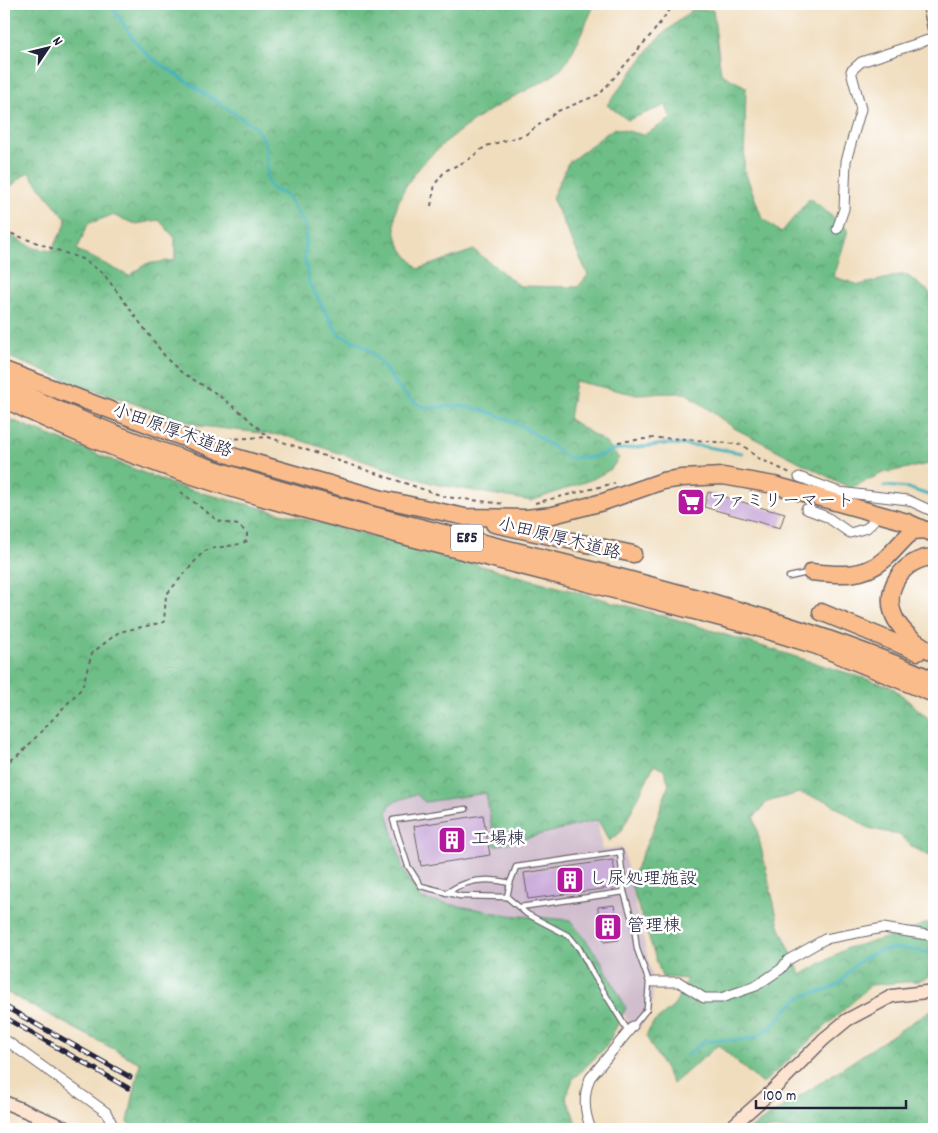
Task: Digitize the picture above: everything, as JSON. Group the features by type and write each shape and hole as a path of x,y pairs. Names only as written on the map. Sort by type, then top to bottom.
{"highway":[{"path":"4,370 235,457 382,499 633,554"},
{"name":"小田原厚木道路","path":"4,384 82,419 173,456 264,486 713,601 821,635 934,680"},
{"name":"小田原厚木道路","path":"4,399 113,447 194,477 340,521 752,626 817,646 934,694"},
{"path":"466,517 526,518 553,515 603,502 663,481 723,476 774,485 907,522 930,532"},
{"path":"811,572 838,575 861,573 886,559 913,531 930,532"},
{"path":"934,557 917,560 903,569 892,587 891,596 891,608 903,631 911,639 934,653"},
{"path":"821,612 934,660"}],"street":[{"path":"929,4 934,28"},
{"path":"837,229 844,209 846,161 861,109 851,71 853,67 861,62 934,38"},
{"path":"799,478 840,492 888,500 908,500 934,512"},
{"path":"882,508 888,500"},
{"path":"806,509 827,517 850,533 867,528 874,520"},
{"path":"651,982 679,982 704,998 721,998 756,986 781,969 788,960 825,939 883,928 934,936"},
{"path":"729,1129 829,1034 847,1020 892,996 934,991"},
{"path":"591,1129 584,1106 586,1087 590,1078 630,1028"},
{"path":"4,1039 106,1112 115,1129"},
{"path":"4,1102 68,1129"}],"lane":[{"path":"789,577 811,572"},
{"path":"466,810 393,820 408,866 416,880 429,889 460,896 507,897 520,907 569,936 579,948 593,974 630,1028 647,1008 651,982 637,950 634,926 624,892 620,852 516,867 507,897"},
{"path":"446,893 458,885 473,880 496,879 510,883"},
{"path":"520,907 624,892"}],"path":[{"path":"431,206 435,184 444,171 468,160 486,146 525,136 558,110 600,94 654,31 674,4"},
{"path":"4,231 82,259 103,273 167,359 181,372 214,392 243,414 268,437"},
{"path":"222,438 230,440 268,437 446,497 510,504"},
{"path":"618,442 654,438 687,439 744,446 756,457 799,478"},
{"path":"534,503 620,482"},
{"path":"4,765 22,752 82,688 92,652 119,632 164,622 166,595 203,552 209,549 239,545 247,541 248,533 238,524 218,521 181,492"}],"shaded area":[{"path":"486,793 496,845 598,820 602,850 619,847 623,851 653,980 652,1009 638,1030 628,1022 624,1014 591,1002 421,899 404,873 387,812 391,803 416,794 425,802"}],"green space":[{"path":"4,4 595,4 562,68 544,81 506,101 468,125 428,158 412,178 400,198 395,219 398,241 418,269 474,250 520,286 578,287 588,275 552,198 568,163 614,128 644,135 671,119 666,105 628,120 607,105 657,39 692,10 713,10 721,74 746,87 744,169 762,218 781,233 810,198 848,230 834,277 859,285 905,274 928,291 934,298 934,463 883,473 850,488 734,428 686,393 633,394 575,381 569,419 605,442 619,458 611,469 593,479 531,501 434,484 287,436 201,426 73,383 4,355 4,232 34,248 51,251 65,226 66,219 28,172 4,192","holes":["112,215 136,224 159,220 175,238 175,260 146,264 129,276 77,250 88,224"]},
{"path":"4,417 179,487 402,544 675,619 892,687 934,723 934,862 932,857 914,848 899,835 868,828 827,801 799,793 767,802 754,817 779,926 801,975 847,948 886,938 933,921 934,918 934,975 918,981 871,985 762,1084 718,1045 673,1084 646,1036 653,1023 674,1006 687,979 662,977 630,882 654,827 669,784 664,770 654,765 621,832 609,841 598,820 495,846 486,793 425,802 416,794 391,803 387,812 404,873 421,899 508,915 570,920 600,959 626,1008 606,1047 573,1079 566,1097 579,1129 132,1129 128,1122 140,1063 4,991"},
{"path":"934,1008 934,1129 750,1129 765,1119"}],"building":[{"path":"708,492 785,513 780,528 704,507"},
{"name":"工場棟","path":"483,815 490,855 421,866 414,826"},
{"name":"し尿処理施設","path":"613,860 617,887 528,899 524,873"},
{"name":"管理棟","path":"614,905 619,940 604,942 602,931 599,931 598,907"}],"waterway":[{"path":"110,4 135,41 150,57 255,127 265,142 268,183 273,190 286,195 306,227 305,260 309,283 339,335 355,341 376,356 397,386 410,399 423,406 434,408 463,406 494,414 531,432 568,458 594,457 613,450 666,444 701,446 742,453"},
{"path":"884,486 908,488 934,497"},
{"path":"687,1055 700,1044 708,1041 749,1039 767,1031 799,998 830,989 843,980 862,959 871,954 881,950 902,948 934,955"}],"railway":[{"path":"4,1006 130,1077"},
{"path":"4,1017 128,1088"}],"place":[{"name":"ファミリーマート","path":"691,502"},
{"name":"工場棟","path":"452,840"},
{"name":"し尿処理施設","path":"570,880"},
{"name":"管理棟","path":"608,927"}]}
